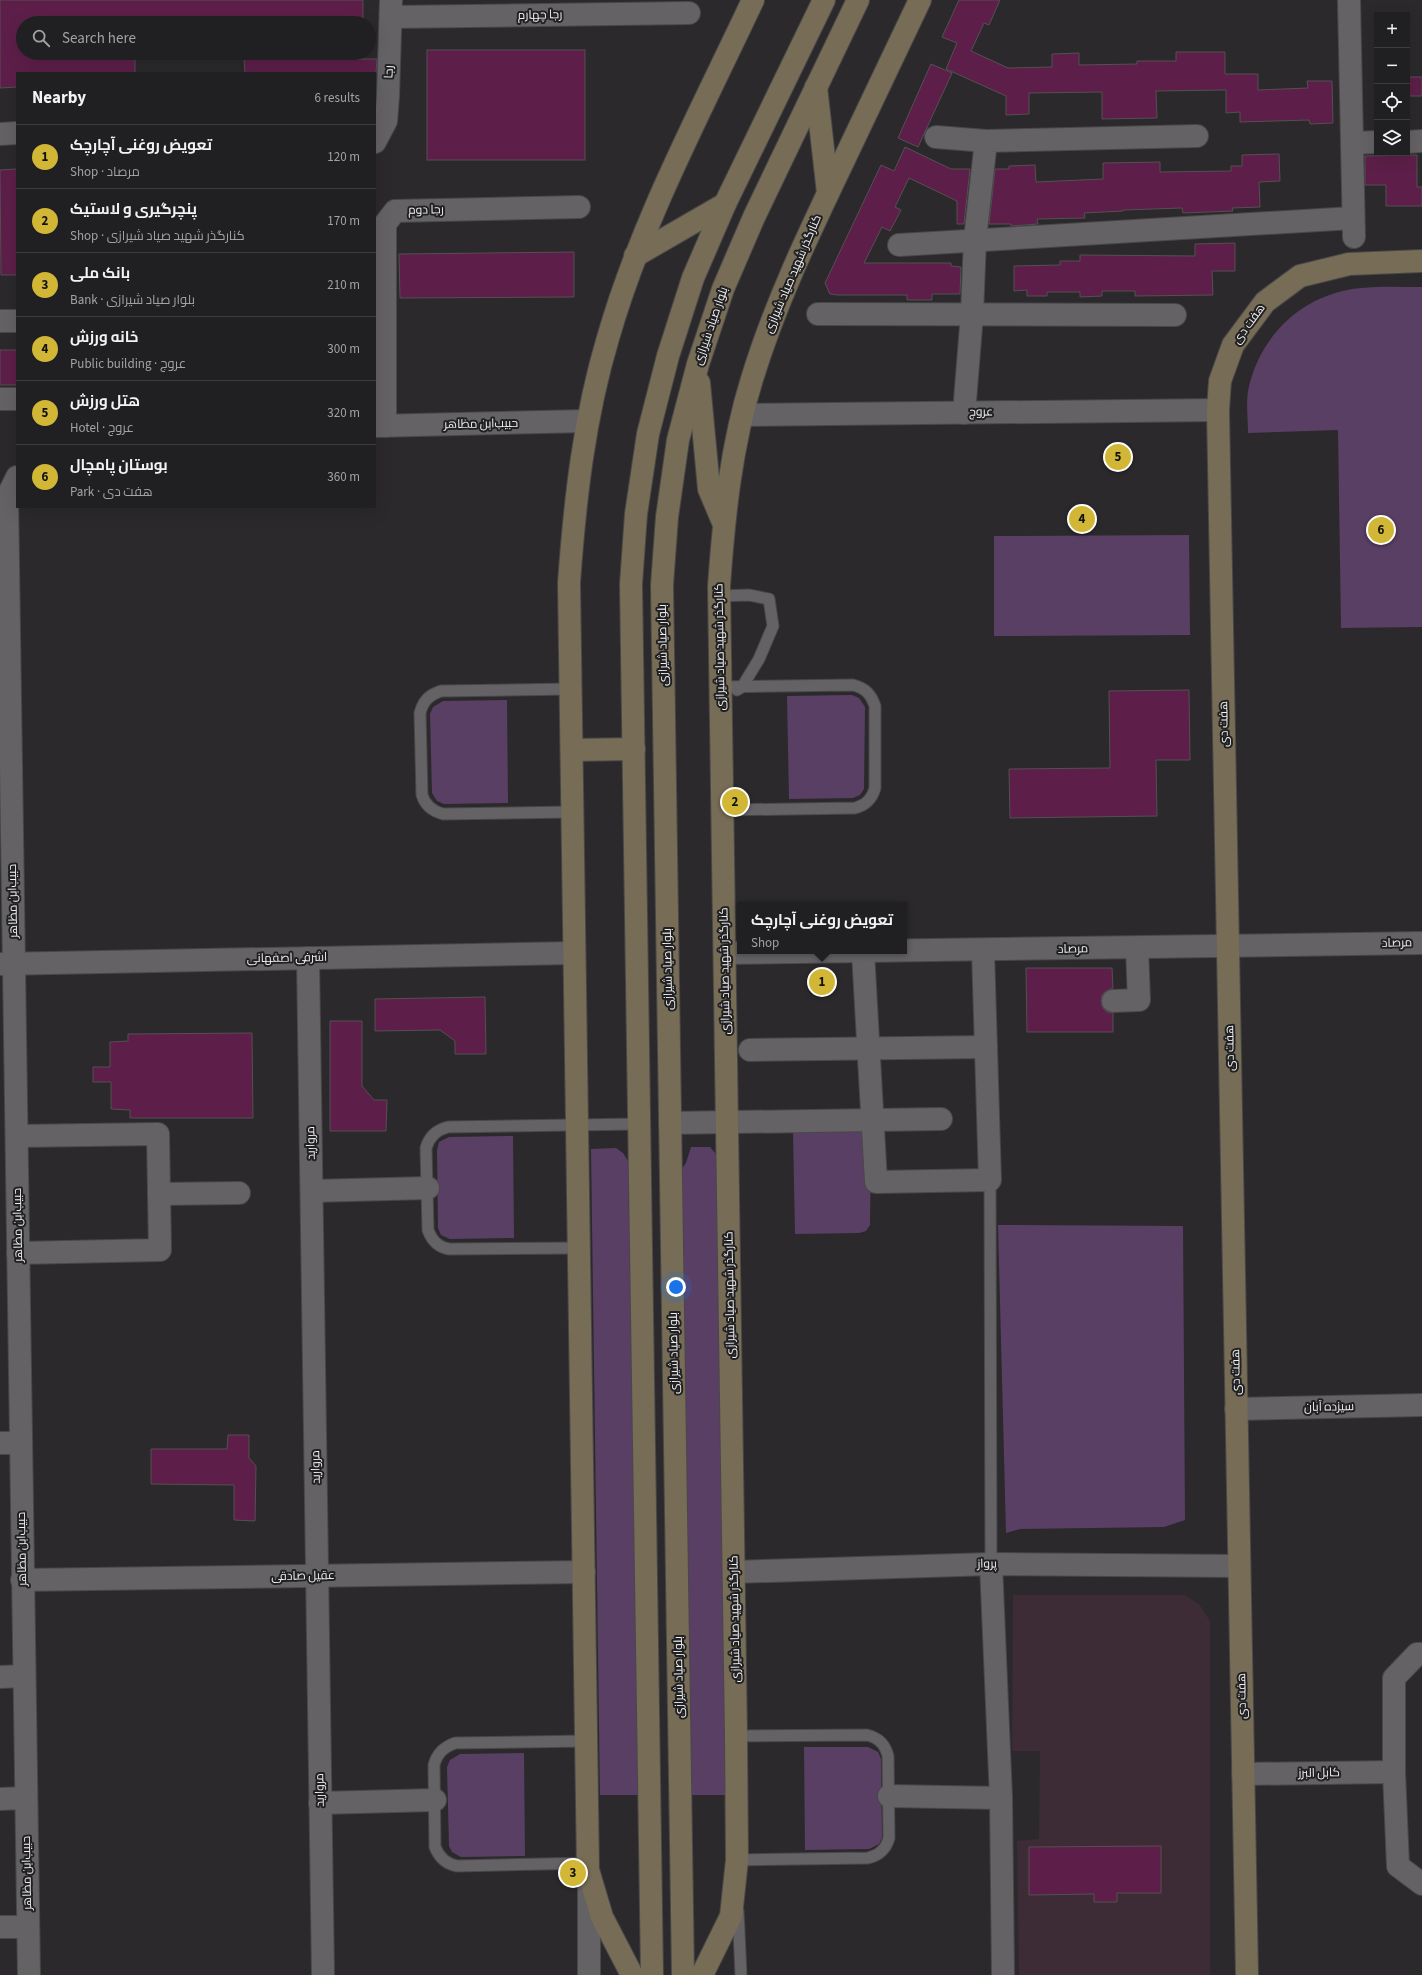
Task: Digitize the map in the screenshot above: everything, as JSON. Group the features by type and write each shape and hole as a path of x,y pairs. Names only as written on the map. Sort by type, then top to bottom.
{"main road":[{"path":"632,1975 602,1917 588,1867 569,582 574,507 587,421 608,338 635,256 669,178 754,0"},
{"path":"652,1975 631,584 636,514 648,434 668,356 693,278 725,204 824,0"},
{"name":"بلوار صیاد شیرازی","path":"683,1975 662,585 667,517 678,440 698,364 723,289 754,217 858,0"},
{"name":"کنارگذر شهید صیاد شیرازی","path":"702,1975 731,1916 737,1860 722,810 728,692 719,596 723,523 734,451 752,380 776,309 828,193 920,0"},
{"path":"816,87 828,193"},
{"path":"635,256 725,204"},
{"name":"هفت دی","path":"1247,1975 1218,410 1220,381 1233,345 1265,302 1300,276 1349,264 1422,262"},
{"path":"698,364 709,488 723,523"},
{"path":"572,750 634,749"}],"street":[{"path":"899,245 975,239 1353,227 1349,0"},
{"name":"رجا چهارم","path":"391,9 689,13"},
{"name":"رجا","path":"376,140 386,121 391,9"},
{"path":"0,134 16,133"},
{"path":"936,137 986,141 1197,136"},
{"path":"964,413 972,314 975,239 986,141"},
{"path":"1410,142 1422,141"},
{"path":"1352,143 1374,142"},
{"name":"رجا دوم","path":"380,426 384,224 395,211 579,207"},
{"path":"818,314 1175,315"},
{"path":"0,321 16,320"},
{"name":"عروج","path":"743,415 1218,410"},
{"name":"حبیب‌ابن مظاهر","path":"380,426 587,421"},
{"name":"حبیب‌ابن مظاهر","path":"16,479 7,497 5,744 7,964 16,1136 18,1252 10,1443 22,1580 29,1975"},
{"name":"مرصاد","path":"907,952 1422,943"},
{"path":"1113,1000 1139,1000 1138,948"},
{"path":"863,954 876,1182 990,1180 983,951"},
{"name":"اشرفی اصفهانی","path":"7,964 574,953"},
{"name":"مرصاد","path":"725,953 737,953"},
{"name":"مروارید","path":"308,958 323,1975"},
{"path":"750,1050 986,1047"},
{"path":"670,1124 873,1119 941,1119"},
{"path":"16,1136 158,1134 160,1250 18,1252"},
{"path":"312,1191 428,1188"},
{"path":"159,1194 239,1193"},
{"name":"سیزده آبان","path":"1236,1409 1422,1405"},
{"path":"991,1564 1001,1798 1003,1975"},
{"name":"پرواز","path":"734,1572 991,1564 1239,1566"},
{"name":"عقیل صادقی","path":"22,1580 584,1572"},
{"path":"1422,1654 1418,1654 1394,1678 1394,1772 1398,1866 1422,1884"},
{"path":"0,1677 24,1676"},
{"name":"کابل البرز","path":"1243,1774 1394,1772"},
{"path":"889,1796 1001,1798"},
{"path":"0,1799 26,1798"},
{"path":"320,1803 435,1800"},
{"path":"588,1867 589,1975"},
{"path":"0,1927 28,1927"}],"lane":[{"path":"719,596 749,595 769,599 773,626 759,659 728,692"},
{"path":"722,810 855,808 866,803 876,788 875,706 873,700 865,690 853,685 728,692"},
{"path":"570,689 441,691 429,696 420,712 422,795 427,806 431,809 443,814 572,812"},
{"path":"579,1248 443,1248 433,1241 428,1230 426,1148 431,1136 441,1128 454,1126 640,1124"},
{"path":"990,1180 991,1564"},
{"path":"736,1736 867,1735 873,1737 883,1744 888,1756 889,1796 889,1838 884,1849 874,1856 868,1858 737,1860 741,1975"},
{"path":"586,1741 455,1743 449,1745 439,1753 434,1764 435,1847 441,1858 451,1865 588,1867"}],"shaded area":[{"path":"1422,287 1422,627 1341,628 1338,430 1248,433 1248,391 1262,352 1287,320 1303,308 1321,298 1340,292 1361,288"},
{"path":"1189,535 1190,635 994,636 994,536"},
{"path":"852,695 859,698 865,707 864,789 860,795 853,798 789,799 787,696"},
{"path":"507,700 508,803 444,804 437,801 432,793 430,714 433,707 443,701"},
{"path":"857,1131 865,1133 871,1143 870,1225 866,1231 859,1233 795,1234 793,1132"},
{"path":"513,1136 514,1238 450,1239 441,1235 438,1228 437,1150 439,1142 449,1137"},
{"path":"691,1147 710,1147 716,1154 717,1160 729,1795 690,1795 680,1171 686,1163"},
{"path":"616,1148 623,1153 628,1161 639,1795 600,1795 591,1149"},
{"path":"998,1225 1183,1226 1185,1520 1164,1527 1020,1529 1006,1533"},
{"path":"1013,1595 1185,1595 1199,1604 1210,1621 1210,1975 1019,1975 1017,1841 1039,1839 1040,1751 1012,1751"},
{"path":"804,1747 868,1747 878,1752 881,1759 882,1838 879,1844 869,1849 805,1850"},
{"path":"524,1753 525,1856 461,1857 452,1852 449,1846 447,1767 450,1760 460,1754"}],"building":[{"path":"0,0 363,0 363,16 16,16 16,60 135,60 135,72 16,72 16,87 0,88"},
{"path":"959,0 1000,0 989,25 984,23 971,51 1008,68 1052,67 1052,54 1079,53 1079,65 1137,64 1137,61 1176,61 1176,52 1225,52 1225,74 1258,74 1258,90 1308,88 1307,81 1332,81 1333,123 1310,124 1309,120 1240,122 1240,112 1226,113 1226,90 1156,91 1157,118 1102,119 1102,92 1029,93 1029,114 1006,115 1006,96 946,69 957,43 942,37"},
{"path":"427,50 585,50 585,160 427,160"},
{"path":"377,59 376,73 245,72 244,60"},
{"path":"931,64 952,73 918,147 898,138"},
{"path":"1410,77 1422,77 1422,96 1410,96"},
{"path":"905,147 951,169 970,169 964,224 957,224 957,201 909,178 895,207 901,210 890,231 882,227 864,263 951,263 951,266 961,267 960,294 932,294 932,300 907,300 907,295 830,294 825,283 881,165 894,171"},
{"path":"1279,154 1280,181 1259,182 1260,207 1232,208 1233,211 1183,213 1182,208 1123,210 1084,213 1085,218 1037,219 1038,224 1011,226 1011,224 989,224 995,169 1009,169 1009,166 1035,165 1036,182 1103,179 1103,163 1160,162 1160,172 1231,171 1231,166 1242,166 1242,155"},
{"path":"1417,155 1417,187 1422,187 1422,206 1386,206 1386,185 1365,185 1365,156"},
{"path":"16,169 16,275 1,275 0,170"},
{"path":"1235,243 1235,271 1212,271 1213,295 1135,296 1135,291 1102,291 1102,296 1080,297 1080,292 1047,292 1047,296 1027,296 1027,290 1014,291 1014,266 1060,265 1060,261 1080,261 1080,255 1195,256 1195,244"},
{"path":"574,252 574,297 400,298 399,254"},
{"path":"0,350 16,350 16,385 0,385"},
{"path":"1189,690 1190,760 1156,760 1157,816 1010,818 1009,769 1110,768 1109,691"},
{"path":"1026,968 1112,968 1113,988 1106,991 1102,995 1101,1001 1103,1008 1107,1012 1113,1013 1113,1032 1027,1032"},
{"path":"485,997 486,1054 455,1054 455,1041 440,1030 375,1031 375,999"},
{"path":"330,1021 362,1021 362,1086 374,1100 387,1100 386,1131 330,1131"},
{"path":"252,1033 253,1118 130,1118 130,1110 111,1109 111,1082 93,1082 93,1067 110,1067 110,1042 128,1041 128,1034"},
{"path":"228,1435 249,1435 249,1458 256,1466 255,1521 234,1520 234,1485 151,1484 151,1449 227,1449"},
{"path":"1161,1846 1161,1893 1117,1893 1117,1902 1094,1902 1094,1894 1029,1895 1029,1847"}],"place":[{"name":"هتل ورزش","path":"1118,457"},
{"name":"خانه ورزش","path":"1082,519"},
{"name":"بوستان پامچال","path":"1381,530"},
{"name":"پنچرگیری و لاستیک","path":"735,802"},
{"name":"تعویض روغنی آچارچک","path":"822,982"},
{"name":"بانک ملی","path":"573,1873"}]}
